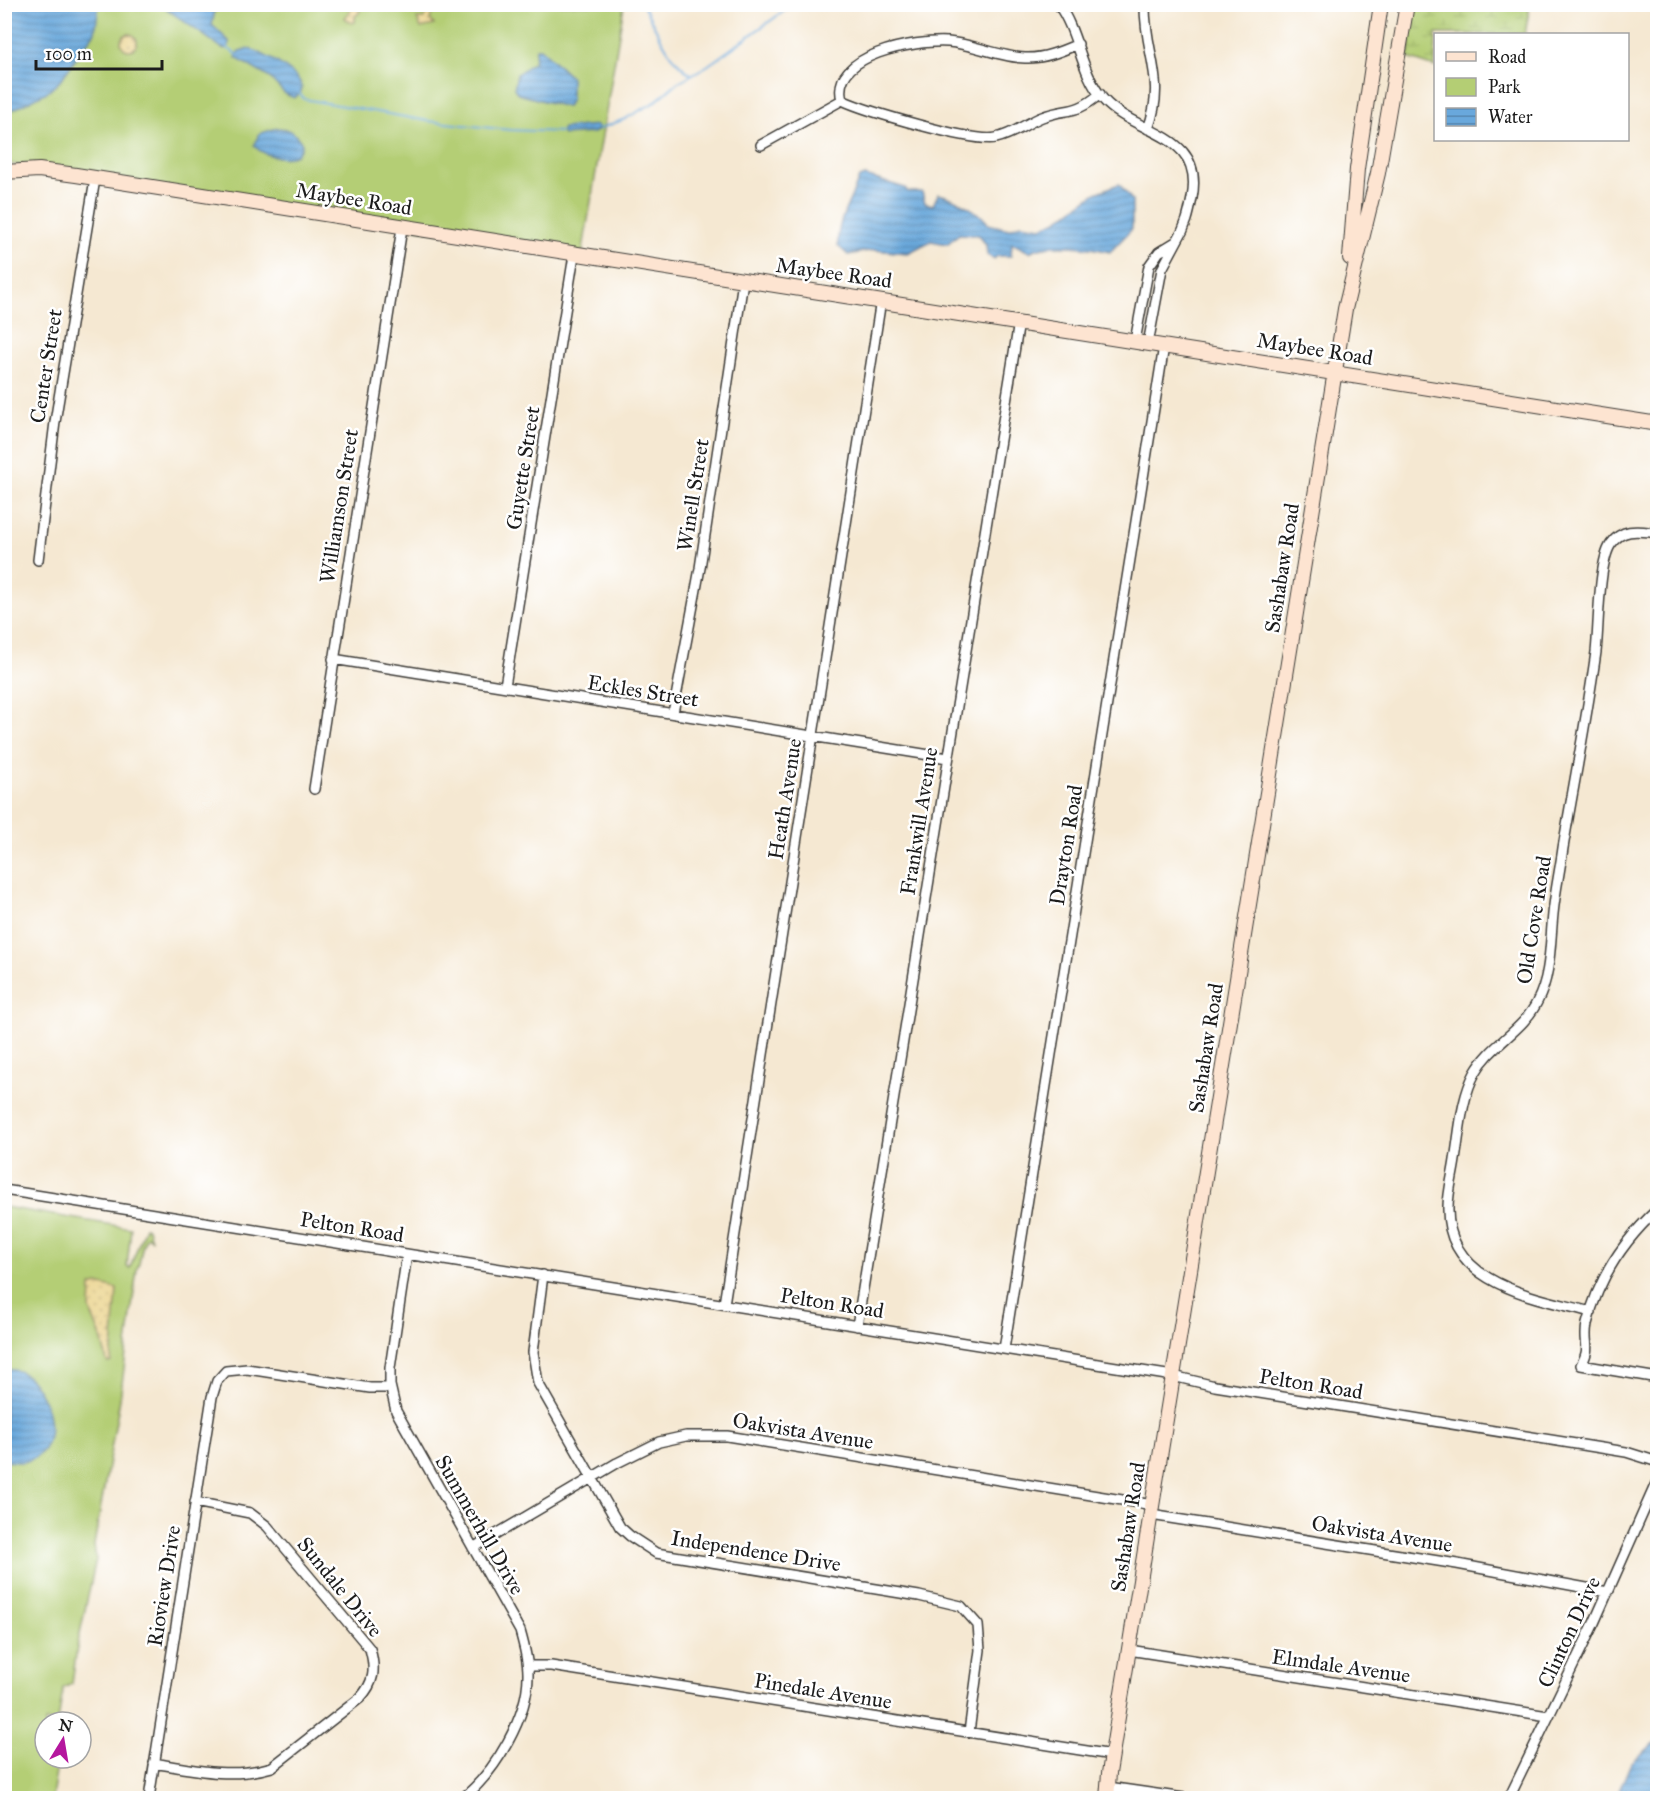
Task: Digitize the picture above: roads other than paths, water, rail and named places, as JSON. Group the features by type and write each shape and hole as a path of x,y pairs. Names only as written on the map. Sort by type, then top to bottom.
{"main road":[{"name":"Sashabaw Road","path":"1108,1793 1112,1755 1346,304 1364,122 1381,4"},
{"name":"Sashabaw Road","path":"1346,304 1384,137 1407,4"},
{"path":"1364,122 1370,140 1376,141 1384,137"},
{"name":"Maybee Road","path":"4,172 39,170 95,178 1658,424"}],"street":[{"path":"1058,4 1070,22 1100,94 1132,121 1167,137 1178,146 1188,158 1193,173 1194,190 1185,229 1159,281 1141,343"},
{"path":"1145,4 1146,33 1158,88 1148,129"},
{"path":"842,100 840,83 848,70 861,61 903,47 930,41 951,42 1026,58 1062,51 1078,44"},
{"path":"760,145 842,100 937,130 985,140 1005,135 1043,116 1082,108 1100,94"},
{"name":"Center Street","path":"38,560 55,422 95,178"},
{"name":"Williamson Street","path":"314,789 402,228"},
{"path":"1141,343 1146,278 1149,267 1159,252 1177,241"},
{"name":"Guyette Street","path":"505,686 574,255"},
{"path":"1146,278 1159,281"},
{"name":"Winell Street","path":"673,713 700,568 743,281"},
{"name":"Heath Avenue","path":"724,1304 881,300"},
{"name":"Frankwill Avenue","path":"857,1326 1019,322"},
{"name":"Drayton Road","path":"1004,1349 1164,346"},
{"name":"Old Cove Road","path":"1591,1312 1514,1291 1487,1279 1465,1258 1449,1225 1448,1207 1469,1086 1476,1072 1497,1044 1524,1021 1537,1004 1545,984 1553,910 1596,651 1606,551 1619,535 1627,531 1658,533"},
{"name":"Eckles Street","path":"333,658 948,758"},
{"name":"Pelton Road","path":"4,1190 1173,1376 1215,1386 1655,1460"},
{"path":"1658,1209 1627,1241 1612,1263 1591,1312 1587,1326 1588,1352 1581,1365 1658,1378"},
{"name":"Summerhill Drive","path":"407,1254 394,1339 390,1388 396,1411 520,1631 528,1666 524,1702 508,1741 491,1768 463,1798"},
{"name":"Independence Drive","path":"543,1275 534,1335 534,1370 548,1402 620,1527 656,1553 919,1596 961,1606 974,1619 981,1634 969,1732"},
{"name":"Rioview Drive","path":"149,1798 212,1397 217,1381 226,1371 241,1369 370,1388 390,1388"},
{"name":"Oakvista Avenue","path":"473,1548 659,1442 686,1436 727,1436 1608,1592"},
{"name":"Clinton Drive","path":"1509,1798 1608,1592 1658,1479"},
{"name":"Sundale Drive","path":"154,1763 220,1774 258,1771 272,1767 372,1686 374,1672 370,1649 267,1526 250,1513 195,1502"},
{"name":"Elmdale Avenue","path":"1129,1650 1548,1716"},
{"name":"Pinedale Avenue","path":"528,1666 551,1666 1112,1755"},
{"path":"1108,1793 1184,1798"}],"water":[{"path":"5,4 99,5 95,32 60,81 49,91 5,114"},
{"path":"161,5 222,5 215,10 212,25 229,41 229,46 226,49 222,48"},
{"path":"536,48 540,48 571,77 571,99 567,107 518,94 514,88 517,74 534,62"},
{"path":"249,49 287,69 301,84 301,92 294,98 285,94 270,78 236,58 239,51"},
{"path":"597,125 599,129 594,133 563,135 561,132 563,128"},
{"path":"276,128 295,134 302,144 299,151 288,157 281,157 266,154 254,146 259,134"},
{"path":"865,176 905,188 908,192 922,192 925,203 933,205 938,194 944,195 973,210 988,224 1009,229 1021,224 1042,227 1057,220 1096,193 1119,184 1132,200 1132,229 1110,252 1092,248 1058,246 1029,252 1012,243 1011,256 997,256 994,259 987,255 986,245 979,235 959,234 947,244 931,241 908,253 874,250 848,255 838,246 839,228 859,178"},
{"path":"4,1369 18,1371 31,1380 44,1401 48,1414 49,1438 44,1449 28,1461 5,1461"},
{"path":"1657,1741 1657,1798 1616,1798 1631,1763"}],"waterway":[{"path":"642,4 675,60 691,74"},
{"path":"599,129 625,119 655,102 677,83 707,66 794,4"},
{"path":"226,47 239,56"},
{"path":"298,92 304,99 428,121 510,130 561,132"}]}
